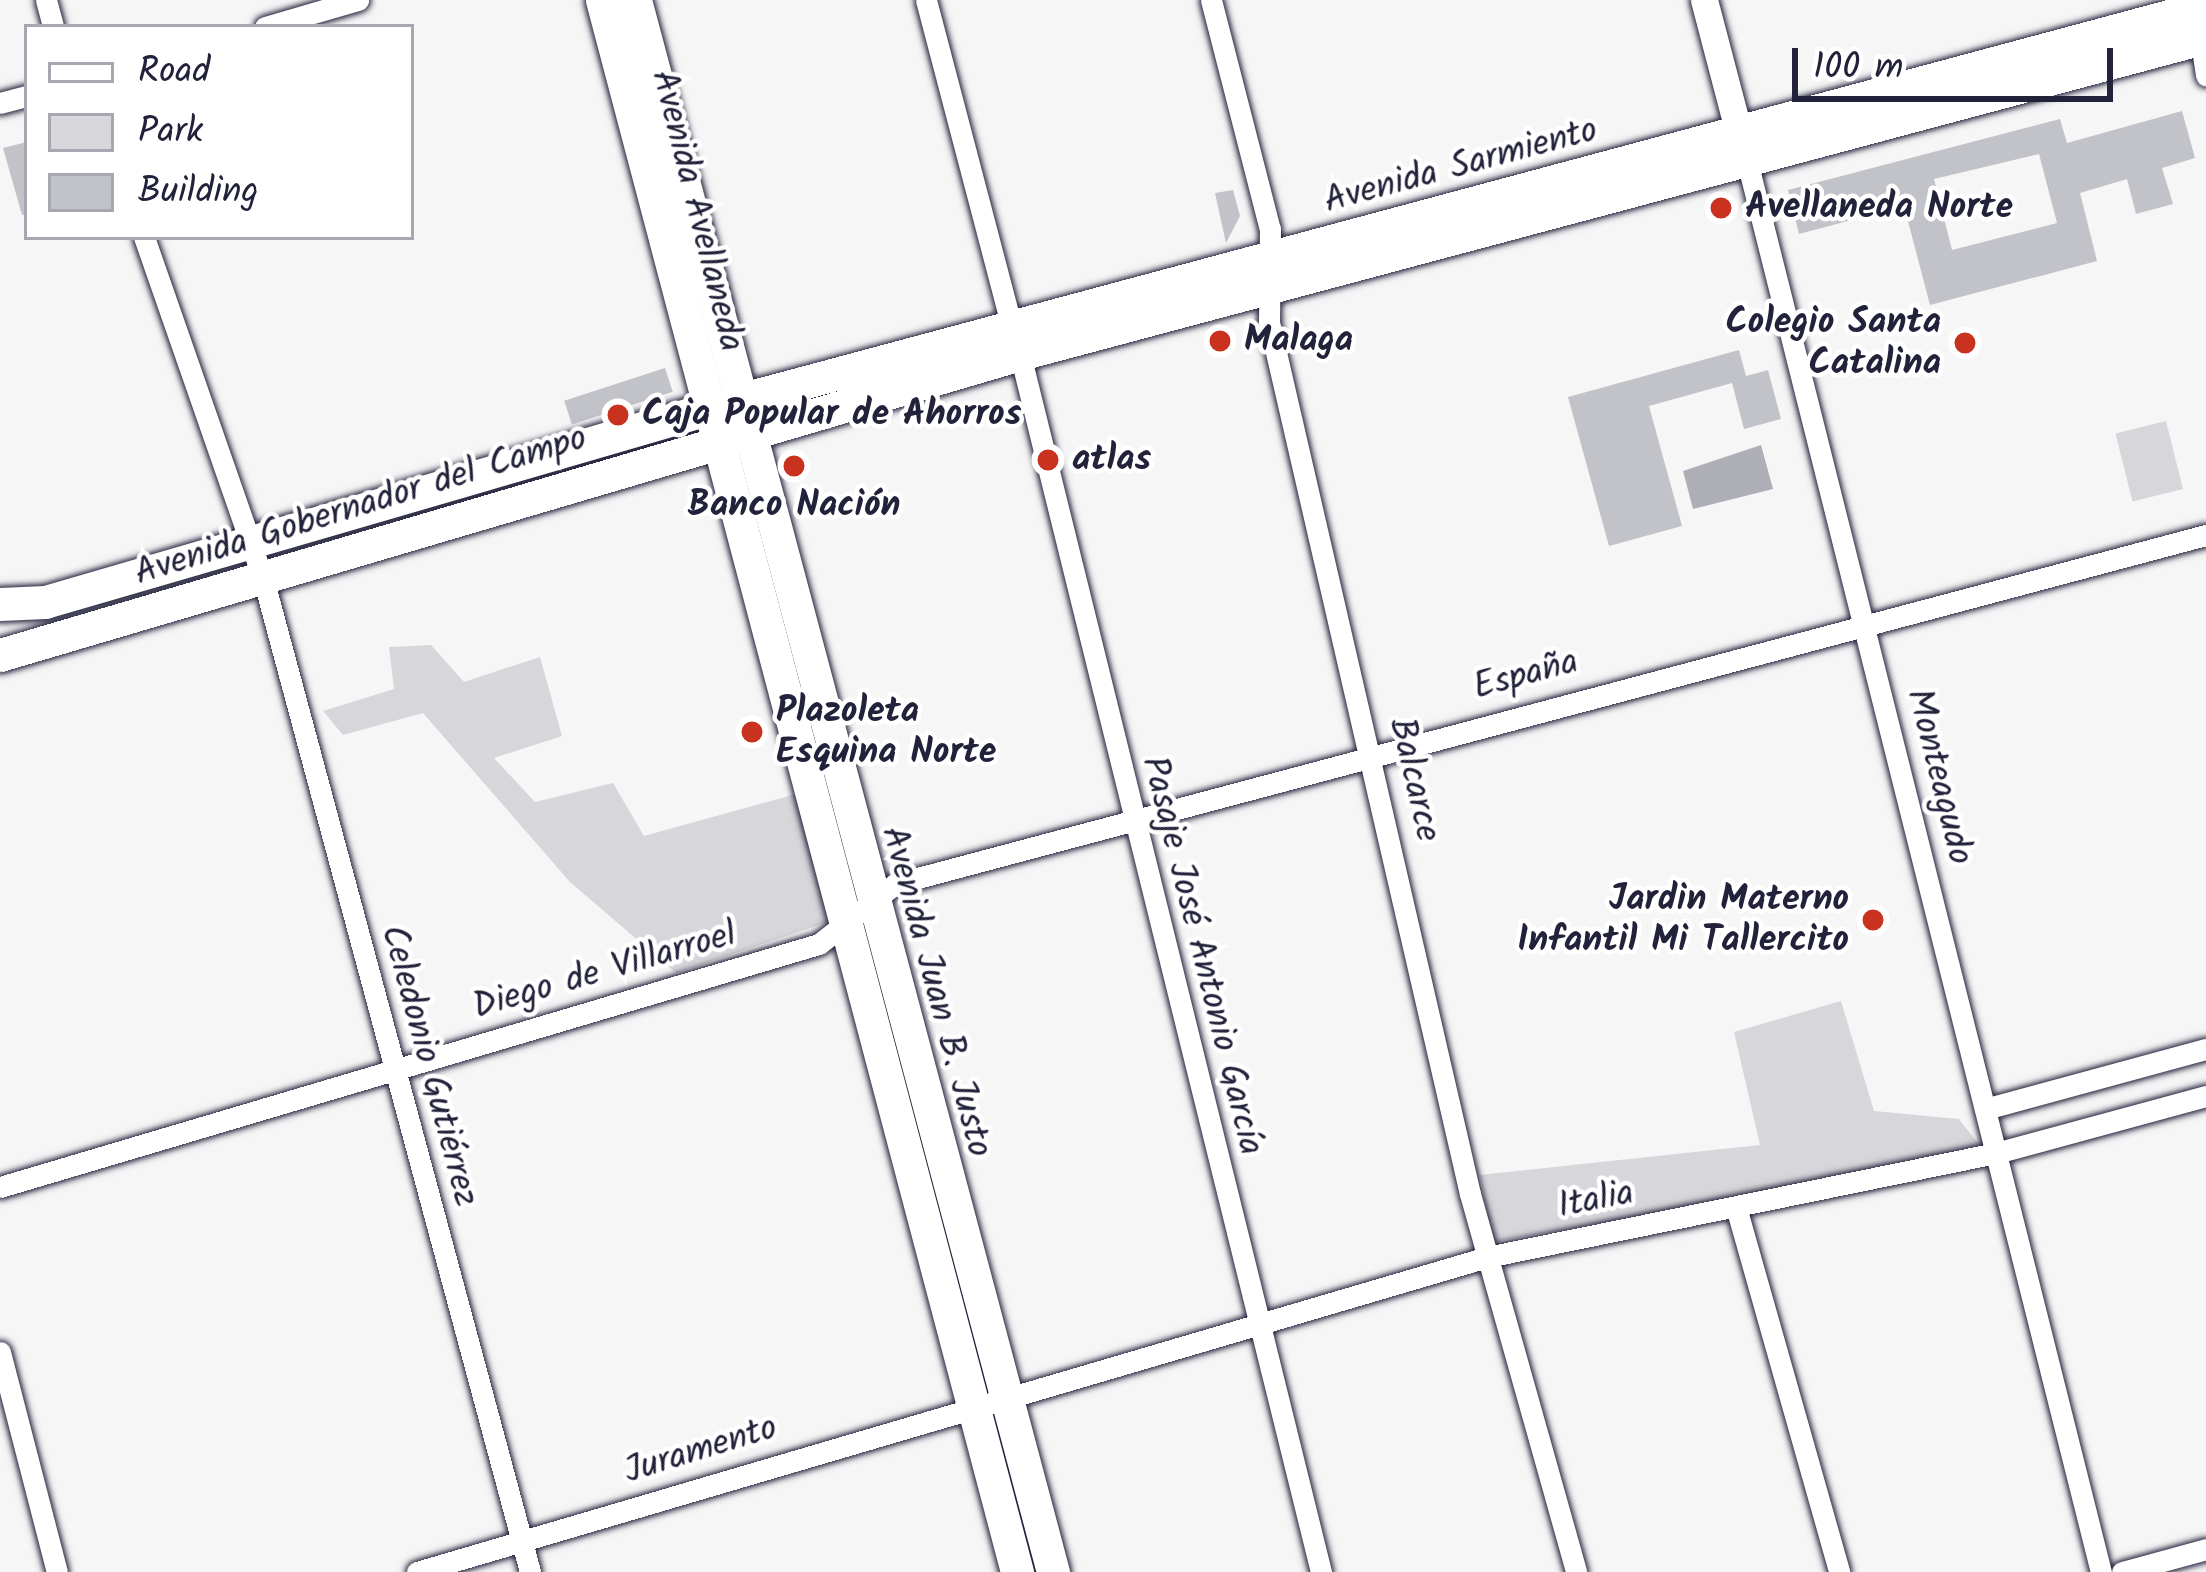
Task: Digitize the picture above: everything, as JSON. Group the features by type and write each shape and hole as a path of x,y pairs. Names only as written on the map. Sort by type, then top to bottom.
{"main road":[{"name":"Avenida Avellaneda","path":"602,0 725,421"},
{"name":"Avenida Avellaneda","path":"635,0 725,421"},
{"name":"Avenida Sarmiento","path":"725,421 1743,147 2202,18"},
{"name":"Avenida Gobernador del Campo","path":"0,604 253,544 725,421"},
{"name":"Avenida Gobernador del Campo","path":"0,656 262,578 725,421"},
{"name":"Avenida Juan B. Justo","path":"725,421 869,899 1053,1572"},
{"name":"Avenida Juan B. Justo","path":"725,421 842,929 1017,1572"}],"street":[{"path":"276,24 358,0"},
{"name":"Pasaje José Antonio García","path":"926,0 1016,340 1321,1572"},
{"name":"Balcarce","path":"1210,0 1272,273 1269,322 1373,752 1486,1257 1576,1572"},
{"name":"Monteagudo","path":"1704,0 2101,1572"},
{"path":"2202,18 2206,75"},
{"name":"Celedonio Gutiérrez","path":"145,240 253,544 530,1572"},
{"name":"España","path":"869,899 1133,814 1861,620 2206,535"},
{"path":"842,929 869,899"},
{"name":"Diego de Villarroel","path":"0,1187 842,929"},
{"path":"1985,1109 2206,1049"},
{"name":"Italia","path":"1006,1394 1258,1327 1486,1257 1996,1153 2206,1096"},
{"path":"1736,1207 1839,1572"},
{"path":"0,1352 57,1572"},
{"name":"Juramento","path":"416,1572 1006,1394"},
{"path":"2122,1572 2206,1549"}],"green space":[{"path":"2166,421 2183,489 2132,502 2116,434"},
{"path":"431,645 464,682 540,657 562,736 494,758 535,802 613,783 644,836 796,794 831,921 676,973 570,882 423,713 343,735 323,711 394,689 389,647"},
{"path":"1841,1001 1874,1111 1959,1119 1987,1155 1492,1242 1480,1175 1760,1145 1734,1032"}],"shaded area":[{"path":"1761,445 1773,489 1693,509 1683,471"}],"building":[{"path":"2182,111 2195,158 2162,168 2173,204 2136,214 2127,179 2080,193 2097,261 1930,305 1904,206 1799,234 1788,190 2060,119 2067,143","holes":["2039,154 2057,223 1952,250 1934,179"]},
{"path":"24,143 24,215 22,215 3,148"},
{"path":"1233,190 1240,216 1226,243 1215,193"},
{"path":"1739,350 1746,376 1768,370 1781,419 1744,429 1732,383 1649,406 1682,526 1609,546 1568,397"},
{"path":"665,368 673,392 572,425 564,401"}],"place":[{"name":"Avellaneda Norte","path":"1721,208"},
{"name":"Malaga","path":"1220,341"},
{"name":"Colegio Santa Catalina","path":"1965,343"},
{"name":"Caja Popular de Ahorros","path":"618,415"},
{"name":"atlas","path":"1048,460"},
{"name":"Banco Nación","path":"794,466"},
{"name":"Plazoleta Esquina Norte","path":"752,732"},
{"name":"Jardin Materno Infantil Mi Tallercito","path":"1873,920"}]}
